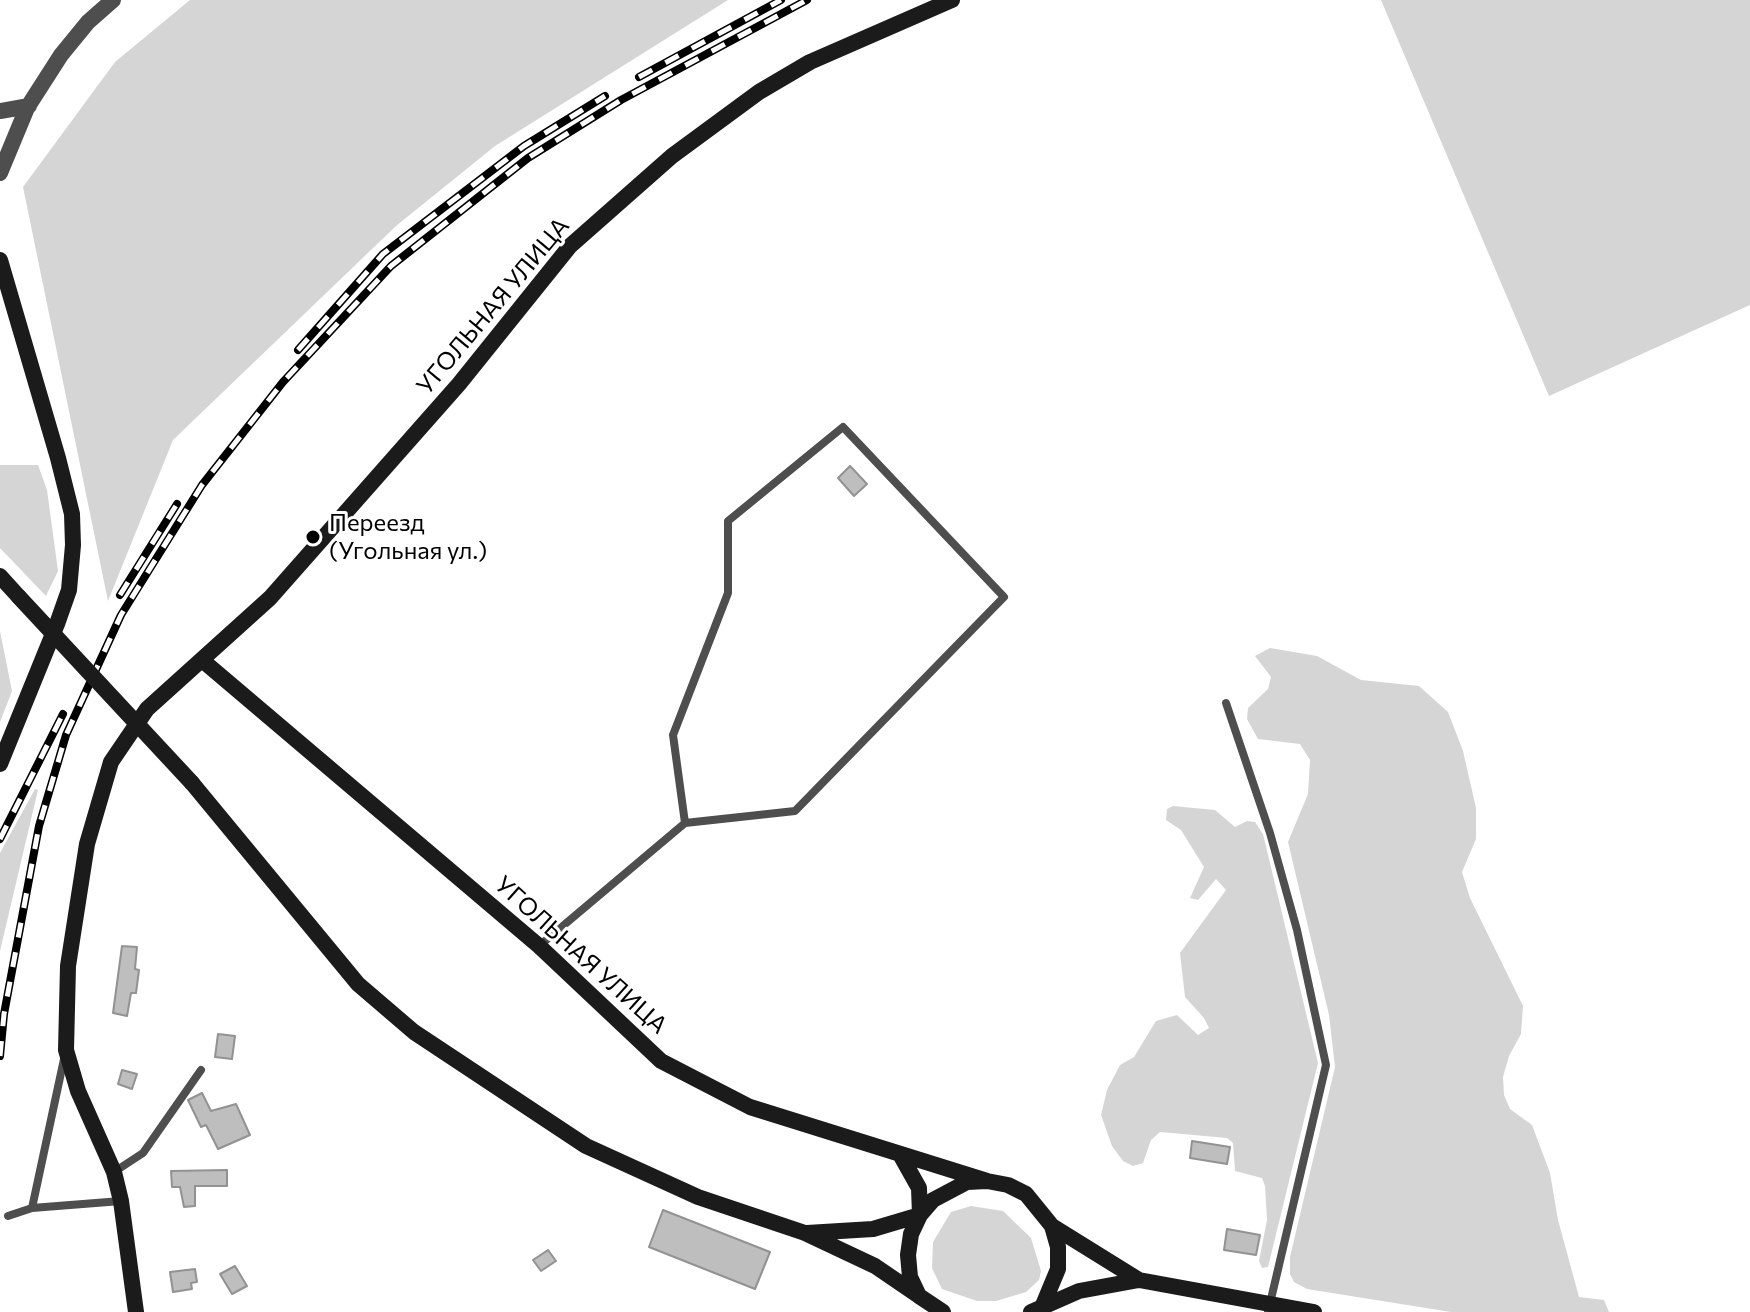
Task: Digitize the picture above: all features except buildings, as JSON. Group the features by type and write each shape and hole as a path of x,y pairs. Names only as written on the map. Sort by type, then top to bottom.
{"main road":[{"name":"УГОЛЬНАЯ УЛИЦА","path":"136,1312 121,1201 114,1172 78,1091 66,1050 68,966 87,844 111,762 147,709 281,587 459,384 570,246 672,156 734,109 810,62 952,0"},
{"path":"0,260 58,458 72,514 73,545 69,590 0,764"},
{"path":"0,576 192,783 358,984 414,1032 586,1146 698,1197 805,1233 875,1266 943,1312"},
{"name":"УГОЛЬНАЯ УЛИЦА","path":"202,660 539,946 661,1061 750,1107 901,1156 1008,1185 1026,1194 1052,1226"},
{"path":"901,1156 919,1188 920,1215"},
{"path":"919,1296 910,1277 908,1255 911,1234 920,1215 949,1189 987,1181"},
{"path":"805,1233 873,1229 920,1215"},
{"path":"1052,1226 1139,1280 1269,1308 1314,1312"},
{"path":"1037,1308 1058,1269 1058,1247 1052,1226"},
{"path":"1037,1308 1079,1291 1139,1280"}],"street":[{"path":"0,173 29,106 61,55 88,22 113,0"},
{"path":"0,111 29,106"}],"lane":[{"path":"539,946 685,823 795,811 1004,597 843,427 728,521 728,593 673,735 685,823"},
{"path":"1226,703 1270,833 1297,930 1326,1065 1269,1308"},
{"path":"32,1208 66,1050"},
{"path":"114,1172 143,1153 201,1070"},
{"path":"8,1216 32,1208 121,1201"}],"shaded area":[{"path":"190,0 728,0 495,146 396,226 173,440 108,601 23,187 115,62"},
{"path":"1381,0 1750,0 1750,305 1549,396"},
{"path":"0,465 38,465 47,490 58,571 46,596 0,548"},
{"path":"0,631 12,691 0,722"},
{"path":"1270,648 1317,656 1361,680 1419,686 1448,712 1463,751 1476,808 1476,839 1462,872 1470,898 1523,1006 1521,1034 1509,1056 1503,1077 1504,1095 1510,1109 1532,1125 1550,1173 1558,1220 1579,1297 1604,1300 1609,1312 1451,1312 1307,1289 1294,1282 1290,1274 1290,1257 1335,1067 1329,1015 1288,842 1308,794 1310,760 1300,744 1258,739 1247,719 1248,708 1268,689 1271,677 1255,656"},
{"path":"35,789 38,790 0,951 0,853"},
{"path":"1173,806 1215,810 1235,827 1247,821 1255,822 1263,834 1318,1063 1268,1267 1262,1268 1259,1261 1267,1220 1265,1186 1262,1178 1235,1171 1233,1143 1227,1138 1160,1132 1151,1140 1143,1163 1133,1166 1123,1161 1112,1146 1101,1115 1107,1090 1120,1065 1134,1057 1156,1021 1177,1015 1198,1035 1209,1028 1185,997 1180,953 1226,890 1216,879 1198,900 1190,898 1204,867 1181,830 1166,820 1167,809"},
{"path":"971,1206 1003,1211 1031,1238 1041,1271 1039,1280 1026,1292 996,1301 977,1301 942,1289 932,1268 933,1242 951,1212"}],"railway":[{"path":"639,77 781,0"},
{"path":"0,1056 4,1014 39,826 66,735 121,615 202,485 283,382 391,266 528,158 621,100 807,0"},
{"path":"298,350 383,254 524,146 605,96"},
{"path":"120,595 177,504"},
{"path":"0,839 63,714"}],"place":[{"name":"Переезд (Угольная ул.)","path":"313,537"}]}
